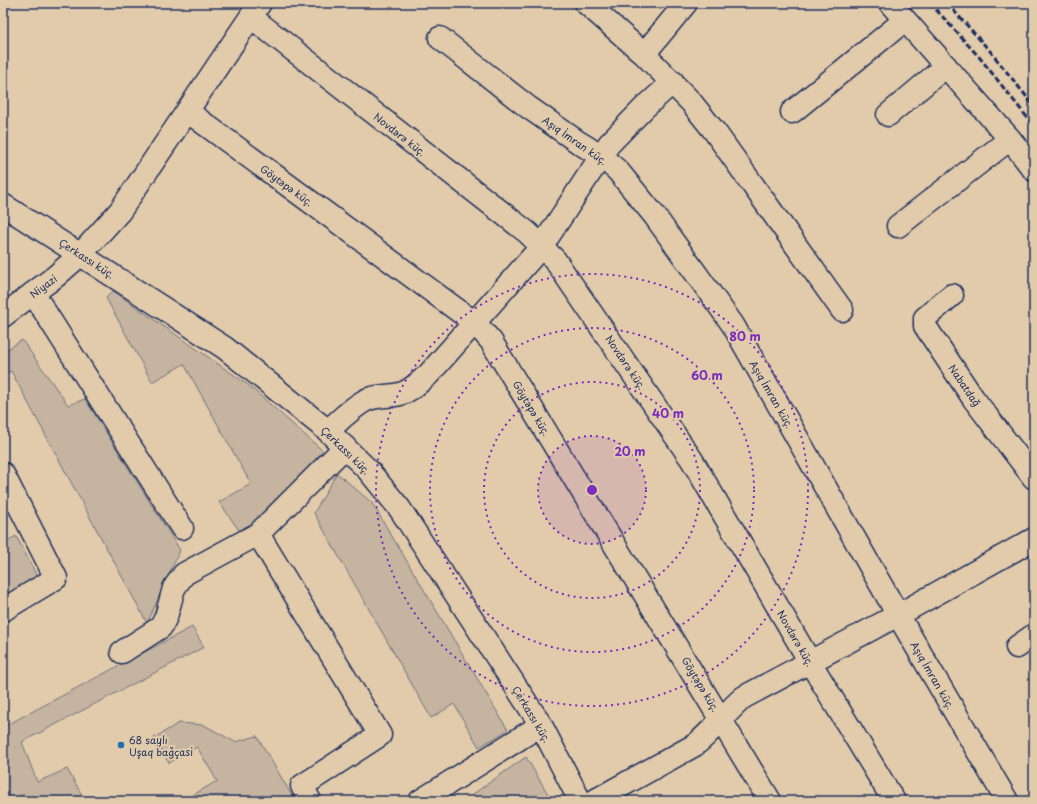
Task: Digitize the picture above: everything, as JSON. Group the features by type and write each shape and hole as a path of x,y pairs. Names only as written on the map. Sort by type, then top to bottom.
{"street":[{"path":"586,3 644,54 673,82 715,132 842,310"},
{"path":"890,3 1010,139 1034,170"},
{"path":"644,54 684,4"},
{"name":"Niyazi","path":"3,316 81,254 120,211 255,10"},
{"name":"Novdərə küç.","path":"255,10 542,246 570,280 692,460 810,662 894,801"},
{"path":"792,112 905,20"},
{"name":"Aşıq İmran küç.","path":"440,38 528,107 601,156 618,171 654,215 733,325 898,615 1007,801"},
{"path":"888,115 946,66"},
{"path":"328,431 352,408 380,396 399,394 410,389 428,375 542,246 601,156 620,131 673,82"},
{"name":"Göytəpə küç.","path":"187,111 475,323 490,341 722,719 770,801"},
{"path":"898,226 1010,139"},
{"name":"Çerkassı küç.","path":"3,205 225,348 328,431 345,447 387,491 400,509 541,725 580,801"},
{"path":"33,293 182,528"},
{"name":"Nabatdağ","path":"952,294 925,318 925,326 973,398 1034,478"},
{"path":"122,652 161,627 166,617 174,588 184,574 258,534 345,447"},
{"path":"3,474 56,578 3,610"},
{"path":"258,534 380,735 302,786 310,801"},
{"path":"594,801 695,745 709,734 744,698 898,615 1034,539"},
{"path":"1017,647 1034,635"},
{"path":"420,801 541,725"}],"shaded area":[{"path":"113,291 247,384 323,451 258,523 241,533 219,502 251,484 184,364 152,382 106,298"},
{"path":"22,340 68,405 85,399 180,550 147,623 11,371 3,375 3,352"},
{"path":"337,473 372,503 508,730 479,747 454,704 431,718 314,513"},
{"path":"16,536 38,578 3,597 3,543"},
{"path":"192,627 204,647 22,742 37,782 67,769 85,800 28,801 23,794 11,801 3,801 3,727"},
{"path":"179,723 204,725 235,742 257,736 295,801 230,801 227,797 221,801 196,801 193,795 217,781 197,747 169,763 154,738"},
{"path":"526,757 552,801 477,801 473,794"}],"railway":[{"path":"930,3 980,58 1034,126"},
{"path":"947,3 990,51 1034,106"}],"place":[{"name":"68 saylı Uşaq bağçasi","path":"121,745"}]}
